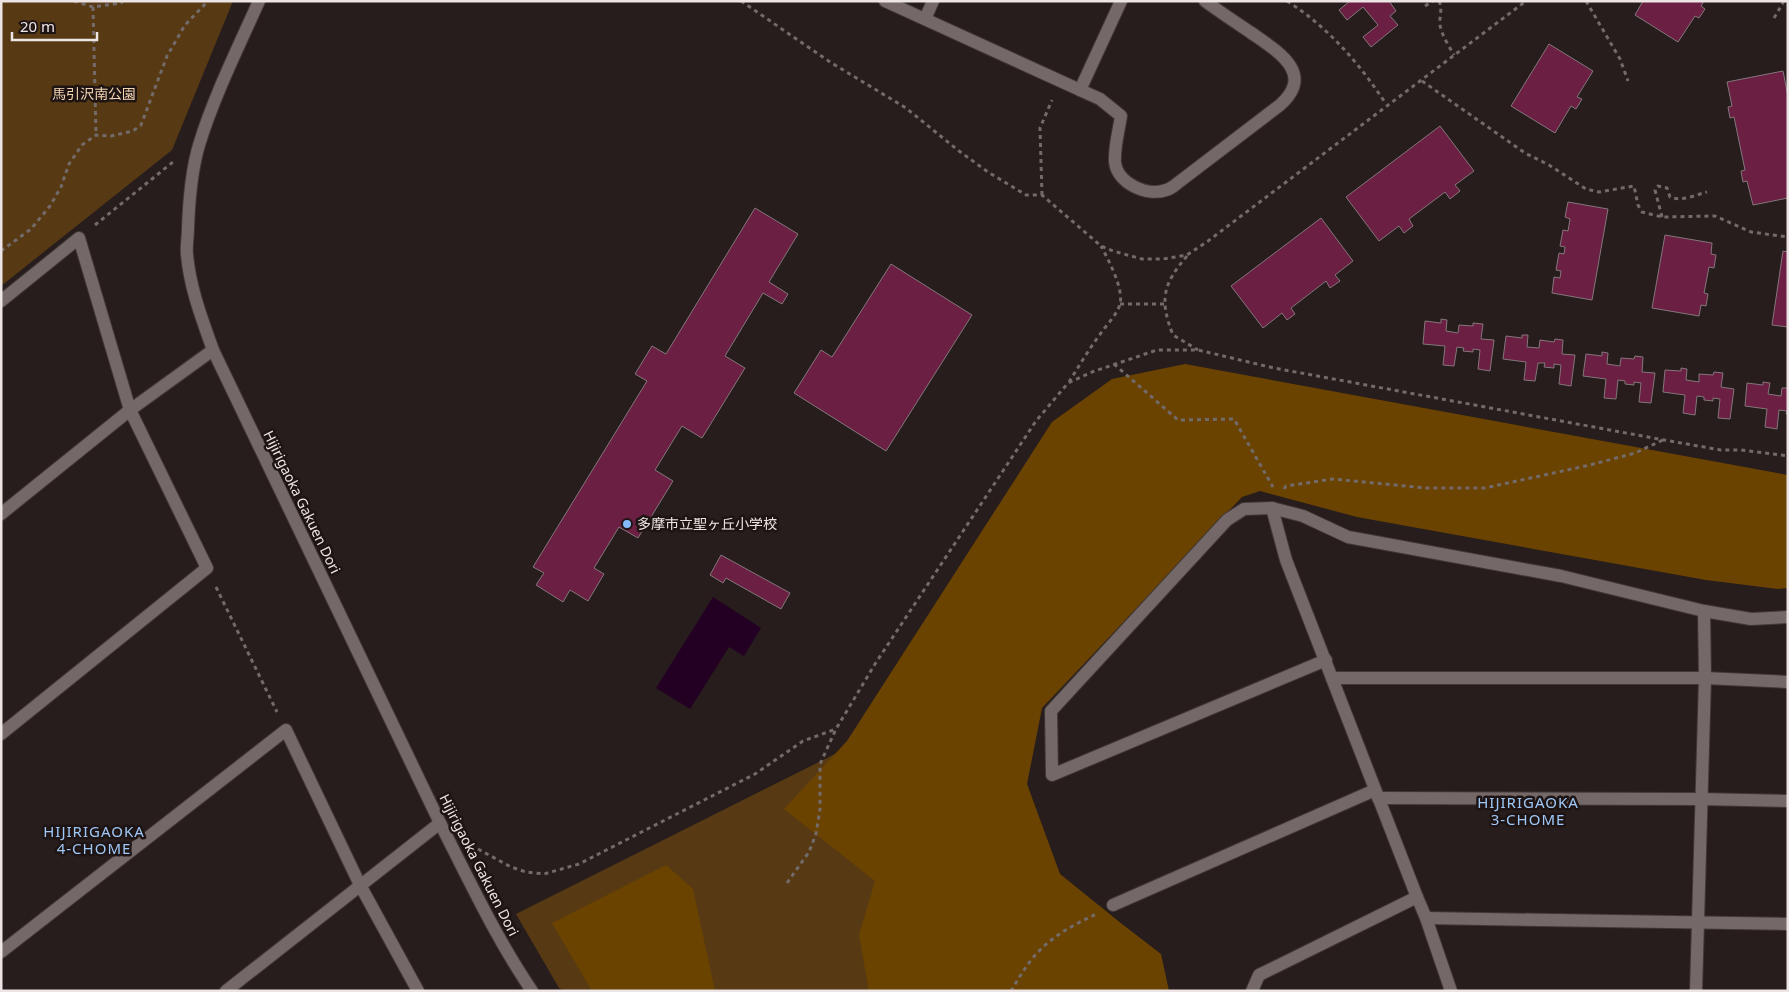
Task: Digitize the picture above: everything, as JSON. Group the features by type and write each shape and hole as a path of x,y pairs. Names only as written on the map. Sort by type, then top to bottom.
{"street":[{"name":"Hijirigaoka Gakuen Dori","path":"259,1 199,145 188,201 187,254 199,311 213,350 440,823 512,961 532,991"},
{"path":"885,1 1100,99 1121,116 1115,155 1115,164 1120,174 1127,183 1149,191 1165,191 1180,182 1280,105 1290,96 1294,84 1294,73 1289,62 1278,52 1205,1"},
{"path":"925,20 933,1"},
{"path":"1080,90 1121,1"},
{"path":"1,301 79,238 130,410 207,568 1,734"},
{"path":"1,514 130,410 213,350"},
{"path":"1272,508 1286,560 1416,897 1426,918 1452,991"},
{"path":"1326,660 1052,775 1051,711 1228,520 1244,509 1272,508 1303,516 1348,537 1561,576 1704,610 1751,619 1788,617"},
{"path":"1696,991 1700,799 1705,678 1704,610"},
{"path":"1332,678 1705,678 1788,682"},
{"path":"1,952 286,730 360,885 418,991"},
{"path":"1113,905 1376,794 1788,801"},
{"path":"226,991 440,823"},
{"path":"1252,991 1259,975 1416,897"},
{"path":"1426,918 1788,924"}],"path":[{"path":"74,1 93,7 121,3 123,1"},
{"path":"1,251 31,229 50,206 61,187 69,164 82,145 96,136 111,136 133,131 141,125 166,56 185,25 208,1"},
{"path":"1287,1 1308,14 1334,38 1369,78 1386,105"},
{"path":"1425,6 1433,1"},
{"path":"1439,1 1441,7 1440,25 1454,55"},
{"path":"1586,1 1620,59 1628,81"},
{"path":"1774,18 1784,1"},
{"path":"93,7 96,136"},
{"path":"1422,81 1524,153 1550,165 1586,189 1599,192 1634,186 1638,205 1642,212 1662,217 1715,216 1751,232 1788,237"},
{"path":"1042,195 1040,128 1056,93"},
{"path":"79,238 173,162"},
{"path":"1662,217 1655,190 1658,186 1667,188 1670,197 1675,199 1707,192"},
{"path":"787,883 809,852 816,834 820,809 820,764 836,729 875,664 1036,421 1068,383 1115,315 1120,304 1120,293 1110,263 1101,246"},
{"path":"1187,255 1172,273 1164,304 1173,335 1198,350"},
{"path":"1120,304 1164,304"},
{"path":"1068,383 1114,364 1157,350 1198,350 1283,369 1664,440 1721,450 1741,450 1788,456"},
{"path":"1114,364 1178,420 1234,419 1279,497"},
{"path":"1272,508 1286,486 1333,479 1426,488 1485,488 1635,453 1664,440"},
{"path":"207,568 286,730"},
{"path":"471,844 487,855 526,872 544,874 579,864 755,774 803,741 836,729"},
{"path":"1011,991 1028,965 1047,943 1067,929 1113,905"}],"green space":[{"name":"馬引沢南公園","path":"1,1 233,1 172,150 1,286"},
{"path":"841,751 923,991 565,991 559,988 516,914"}],"shaded area":[{"path":"1185,364 1788,475 1788,588 1778,589 1706,580 1357,517 1260,491 1242,497 1042,708 1027,784 1060,874 1161,954 1169,991 869,991 859,935 875,881 784,809 847,741 1052,422 1112,379"},
{"path":"713,597 761,628 744,656 729,647 690,709 656,688"},
{"path":"666,865 693,889 715,991 592,991 552,923"}],"building":[{"path":"1350,1 1389,1 1396,11 1390,16 1398,25 1371,47 1363,37 1378,25 1363,7 1347,20 1339,10"},
{"path":"1643,1 1704,1 1701,6 1705,9 1699,18 1695,16 1678,42 1635,15"},
{"path":"1549,44 1593,71 1577,97 1582,99 1576,109 1571,106 1555,133 1511,106"},
{"path":"1783,71 1788,96 1788,198 1753,205 1747,181 1743,182 1741,171 1745,170 1734,117 1730,118 1728,107 1732,106 1727,82"},
{"path":"1440,126 1474,171 1455,185 1460,191 1450,199 1445,192 1409,219 1413,226 1404,233 1399,226 1379,241 1346,197"},
{"path":"1568,202 1608,209 1592,300 1552,293 1554,277 1560,278 1561,271 1556,270 1559,253 1564,254 1565,247 1560,246 1563,230 1568,231 1570,219 1565,217"},
{"path":"755,208 798,234 769,282 788,294 782,304 763,293 725,356 745,368 702,438 682,426 655,470 673,481 638,538 619,527 594,568 604,574 588,601 570,590 563,602 536,585 544,573 533,567 647,381 635,374 652,346 666,354"},
{"path":"1321,218 1353,261 1335,275 1340,281 1330,288 1326,281 1291,308 1295,314 1287,320 1282,313 1263,328 1231,286"},
{"path":"1665,235 1712,243 1711,254 1716,255 1714,268 1709,267 1704,293 1708,294 1706,306 1701,305 1699,316 1652,308"},
{"path":"1783,251 1788,252 1788,327 1772,325"},
{"path":"891,264 972,315 886,451 794,393 821,350 832,357"},
{"path":"1441,319 1447,320 1446,331 1458,333 1459,325 1473,326 1473,323 1483,324 1481,339 1494,340 1490,371 1478,369 1480,350 1473,349 1473,352 1463,351 1464,348 1457,347 1454,366 1443,365 1445,346 1423,344 1425,321 1441,323"},
{"path":"1522,335 1528,335 1527,347 1539,348 1540,340 1554,342 1555,339 1563,340 1562,354 1575,355 1571,386 1559,384 1561,365 1554,364 1554,368 1544,367 1545,363 1538,363 1535,381 1524,380 1526,362 1503,359 1506,336 1522,338"},
{"path":"1602,352 1608,353 1607,364 1620,366 1621,358 1634,359 1635,356 1643,357 1642,372 1655,373 1651,403 1639,402 1641,383 1634,382 1634,385 1625,384 1625,381 1618,380 1616,399 1604,398 1606,379 1583,376 1586,354 1602,356"},
{"path":"1681,368 1687,369 1686,380 1699,382 1699,374 1713,375 1714,372 1723,373 1721,387 1734,389 1730,419 1718,418 1720,399 1713,398 1713,401 1704,400 1704,397 1697,396 1695,415 1683,413 1685,395 1663,392 1665,370 1681,371"},
{"path":"1763,382 1770,383 1768,394 1781,396 1782,388 1788,388 1788,414 1786,414 1787,411 1779,410 1777,429 1765,427 1767,409 1745,406 1747,383 1763,385"},
{"path":"721,555 790,593 781,609 726,578 723,583 710,575"}],"place":[{"name":"多摩市立聖ヶ丘小学校","path":"627,524"}],"district":[{"name":"HIJIRIGAOKA 3-CHOME","path":"1528,812"},
{"name":"HIJIRIGAOKA 4-CHOME","path":"94,840"}]}
